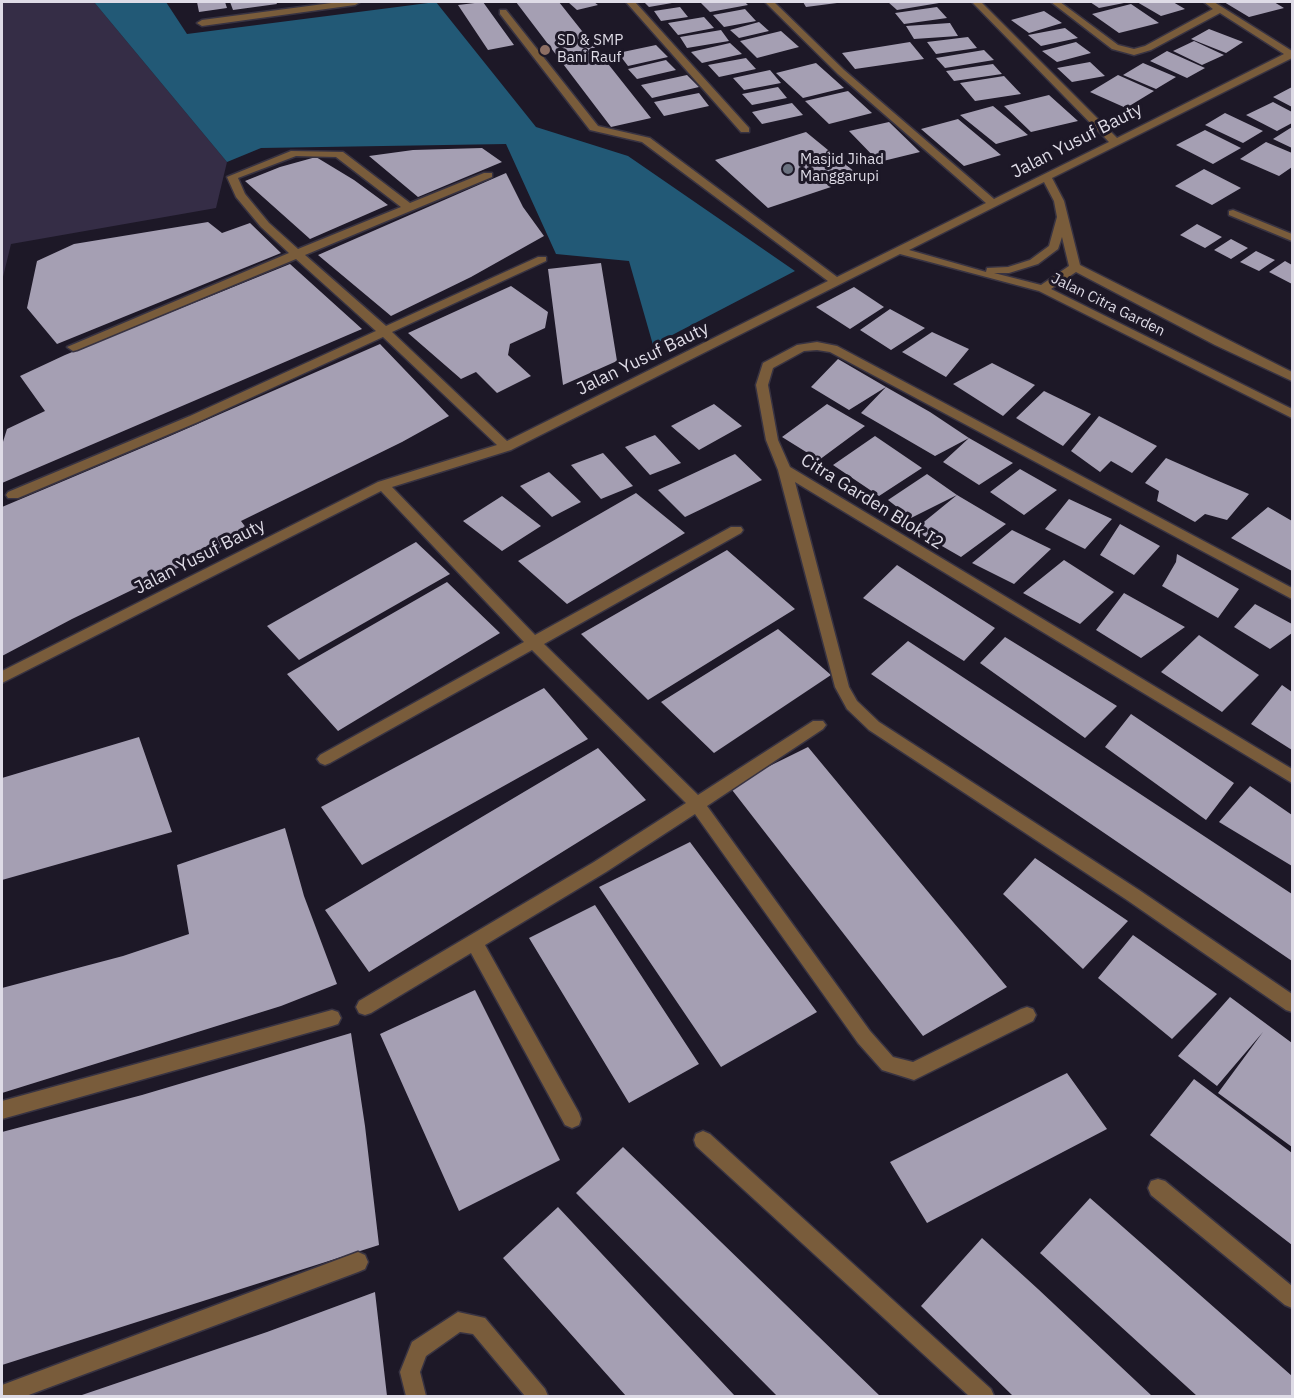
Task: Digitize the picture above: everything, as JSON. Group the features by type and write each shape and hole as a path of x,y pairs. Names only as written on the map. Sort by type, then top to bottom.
{"street":[{"path":"202,23 355,2"},
{"path":"630,2 745,130"},
{"path":"769,2 841,72 993,203"},
{"path":"976,2 1115,142"},
{"path":"1055,2 1115,47 1134,52 1148,48 1220,9"},
{"path":"1209,2 1292,54"},
{"path":"503,12 594,128 646,140 837,282"},
{"name":"Jalan Yusuf Bauty","path":"2,676 383,485 506,447 1292,54"},
{"path":"409,208 339,154 295,153 232,177 240,195 265,225 385,332 506,447"},
{"path":"73,347 488,175"},
{"name":"Jalan Citra Garden","path":"1046,177 1059,201 1075,267 1293,378"},
{"path":"1233,213 1293,238"},
{"path":"973,270 1009,270 1034,262 1054,247 1062,216"},
{"name":"Jalan Citra Garden","path":"901,251 950,266 1043,289 1293,414"},
{"path":"13,495 194,419 542,260"},
{"path":"1043,289 1075,267"},
{"name":"Citra Garden Blok I2","path":"1293,594 834,349 817,346 801,348 767,366 762,386 772,440 785,470 1001,603 1293,777"},
{"path":"785,470 842,687 852,705 874,726 1133,895 1293,1004"},
{"path":"383,485 533,642 696,803 864,1037 888,1064 914,1071 1027,1015"},
{"path":"325,759 736,530"},
{"path":"365,1007 600,867 818,725"},
{"path":"474,942 572,1119"},
{"path":"2,1110 332,1018"},
{"path":"703,1140 984,1396"},
{"path":"1158,1188 1293,1298"},
{"path":"2,1395 358,1263"},
{"path":"416,1396 410,1372 419,1349 458,1322 478,1325 538,1396"}],"shaded area":[{"path":"2,2 94,2 227,162 216,208 11,244 2,281"}],"water":[{"path":"94,2 166,2 187,34 436,2 536,127 628,156 795,271 653,345 629,261 556,254 506,144 261,148 227,162"}],"building":[{"path":"197,2 225,2 227,8 199,12"},
{"path":"230,2 276,2 277,4 233,10"},
{"path":"483,2 514,45 488,50 458,5"},
{"path":"516,2 559,2 651,118 611,127"},
{"path":"568,2 594,2 598,5 577,10"},
{"path":"644,2 672,2 672,3 649,7"},
{"path":"745,2 748,5 710,12 701,3"},
{"path":"803,2 837,2 837,3 806,7"},
{"path":"888,2 938,2 939,3 897,10"},
{"path":"1090,2 1121,2 1124,3 1099,8"},
{"path":"1137,2 1173,2 1185,9 1161,16"},
{"path":"1224,2 1274,2 1284,8 1249,17"},
{"path":"1131,4 1159,23 1119,33 1092,14"},
{"path":"680,7 688,17 661,21 654,11"},
{"path":"937,7 947,18 904,24 895,13"},
{"path":"745,9 756,21 724,27 713,15"},
{"path":"1044,11 1062,23 1029,33 1011,20"},
{"path":"704,17 714,28 678,35 668,23"},
{"path":"759,22 769,31 739,38 730,30"},
{"path":"950,23 958,36 914,39 906,26"},
{"path":"1065,28 1078,38 1041,46 1028,35"},
{"path":"1209,29 1243,42 1226,53 1191,39"},
{"path":"721,30 729,41 687,48 680,37"},
{"path":"781,31 799,47 757,58 740,41"},
{"path":"968,37 977,48 936,54 927,42"},
{"path":"1194,41 1224,55 1202,65 1173,51"},
{"path":"910,42 924,59 855,69 842,53"},
{"path":"1076,42 1091,53 1057,62 1042,51"},
{"path":"730,43 742,54 702,63 691,52"},
{"path":"656,45 668,57 628,66 618,53"},
{"path":"984,50 994,60 945,68 936,58"},
{"path":"1167,51 1205,68 1187,78 1150,61"},
{"path":"746,58 756,69 719,77 708,65"},
{"path":"666,60 676,70 637,79 628,69"},
{"path":"1090,62 1105,76 1072,82 1057,68"},
{"path":"816,63 844,88 803,98 776,73"},
{"path":"1143,63 1176,77 1156,89 1123,75"},
{"path":"993,64 1002,74 954,81 946,71"},
{"path":"770,70 781,83 744,90 733,78"},
{"path":"687,75 699,87 652,98 641,85"},
{"path":"1118,75 1154,91 1126,108 1090,92"},
{"path":"1004,76 1021,94 975,101 960,83"},
{"path":"778,87 787,98 752,105 742,94"},
{"path":"1292,87 1292,107 1273,97"},
{"path":"848,91 872,113 829,124 805,101"},
{"path":"699,93 709,106 664,116 654,102"},
{"path":"1049,95 1078,121 1031,132 1004,106"},
{"path":"1273,102 1292,112 1292,123 1277,131 1246,115"},
{"path":"792,103 803,115 762,124 752,112"},
{"path":"993,106 1028,135 996,144 960,115"},
{"path":"1225,113 1263,131 1243,143 1205,125"},
{"path":"958,119 1001,155 964,166 921,129"},
{"path":"889,122 920,152 879,162 849,131"},
{"path":"1292,127 1292,148 1273,139"},
{"path":"1205,130 1241,148 1213,164 1176,145"},
{"name":"Masjid Jihad Manggarupi","path":"806,132 861,177 768,208 715,160"},
{"path":"1266,142 1292,153 1292,167 1279,176 1240,159"},
{"path":"482,148 502,162 418,197 369,156 413,150"},
{"path":"316,157 354,180 388,205 310,239 245,181 280,167"},
{"path":"1204,169 1241,188 1212,205 1175,186"},
{"path":"506,173 523,207 544,236 471,277 391,316 318,255"},
{"path":"208,222 222,233 250,223 281,253 57,344 27,308 37,261 74,244"},
{"path":"1197,224 1222,237 1205,248 1180,235"},
{"path":"1231,239 1248,248 1231,259 1214,250"},
{"path":"1256,251 1275,260 1259,271 1240,262"},
{"path":"1285,261 1292,265 1292,284 1269,272"},
{"path":"601,263 617,361 563,385 548,269"},
{"path":"290,264 362,329 2,483 2,445 7,429 45,411 20,376 65,355"},
{"path":"511,286 548,312 545,328 510,344 508,355 531,376 497,393 476,372 461,379 408,333"},
{"path":"854,287 884,307 850,329 816,307"},
{"path":"890,309 925,328 891,350 860,330"},
{"path":"932,332 969,349 946,377 902,352"},
{"path":"380,344 449,416 402,442 241,521 250,533 72,619 2,656 2,507"},
{"path":"838,359 886,387 849,410 811,387"},
{"path":"992,363 1035,385 1003,416 953,384"},
{"path":"886,387 969,438 935,456 861,413"},
{"path":"1044,391 1091,414 1063,446 1016,418"},
{"path":"714,404 742,426 699,450 671,426"},
{"path":"827,404 865,426 819,460 782,437"},
{"path":"1099,416 1157,446 1132,473 1111,461 1100,472 1071,451"},
{"path":"655,435 681,463 650,475 625,447"},
{"path":"875,436 922,468 879,496 833,465"},
{"path":"969,438 1013,463 979,485 943,462"},
{"path":"603,453 633,486 601,499 571,465"},
{"path":"735,454 762,480 685,517 658,490"},
{"path":"1166,458 1249,494 1227,520 1205,514 1195,522 1157,501 1159,491 1145,483"},
{"path":"1020,469 1057,490 1024,515 990,492"},
{"path":"549,472 581,502 552,517 520,486"},
{"path":"927,474 957,495 911,518 888,500"},
{"path":"636,493 685,533 567,604 518,561"},
{"path":"957,495 1006,524 961,557 914,530"},
{"path":"502,496 541,526 502,551 463,521"},
{"path":"1069,499 1112,519 1085,549 1045,529"},
{"path":"1268,507 1292,521 1292,571 1231,538"},
{"path":"1120,524 1160,546 1134,575 1100,555"},
{"path":"1012,530 1051,549 1014,584 972,563"},
{"path":"416,542 450,574 299,660 267,626"},
{"path":"727,550 795,609 648,700 581,634"},
{"path":"1177,554 1239,589 1218,618 1162,586 1176,562"},
{"path":"1064,560 1114,592 1080,624 1023,593"},
{"path":"897,565 995,628 964,661 863,598"},
{"path":"447,582 500,633 338,731 287,674"},
{"path":"1124,593 1185,627 1141,658 1096,630"},
{"path":"1255,604 1292,624 1292,633 1270,649 1234,627"},
{"path":"778,629 831,675 714,753 661,702"},
{"path":"1199,635 1259,675 1222,712 1161,672"},
{"path":"1005,637 1117,706 1085,738 980,663"},
{"path":"908,641 1292,894 1292,961 871,674"},
{"path":"1282,685 1292,692 1292,750 1251,724"},
{"path":"544,688 588,739 362,865 321,807"},
{"path":"1131,714 1234,783 1206,820 1105,747"},
{"path":"139,737 172,832 2,880 2,778"},
{"path":"808,747 1007,987 923,1036 729,786"},
{"path":"598,748 646,800 369,972 325,910"},
{"path":"1250,786 1292,815 1292,866 1219,822"},
{"path":"285,828 304,896 337,984 281,1006 2,1093 2,988 123,956 189,934 177,865"},
{"path":"690,842 817,1012 721,1067 599,887"},
{"path":"1035,858 1128,921 1083,969 1003,894"},
{"path":"595,905 699,1064 629,1103 529,938"},
{"path":"1133,935 1217,994 1172,1039 1098,978"},
{"path":"475,990 560,1160 459,1211 380,1034"},
{"path":"1230,997 1292,1043 1292,1147 1218,1093 1263,1032 1217,1086 1178,1056"},
{"path":"351,1033 379,1245 2,1365 2,1132 142,1095"},
{"path":"1067,1073 1107,1129 927,1223 890,1162"},
{"path":"1194,1079 1292,1153 1292,1245 1150,1135"},
{"path":"623,1147 880,1396 777,1396 576,1193"},
{"path":"1090,1198 1292,1376 1292,1396 1197,1396 1040,1253"},
{"path":"558,1207 735,1396 626,1396 503,1258"},
{"path":"982,1238 1152,1396 1013,1396 921,1306"},
{"path":"375,1292 387,1396 79,1396 267,1332"}],"place":[{"name":"SD & SMP Bani Rauf","path":"545,50"},
{"name":"Masjid Jihad Manggarupi","path":"788,169"}]}
